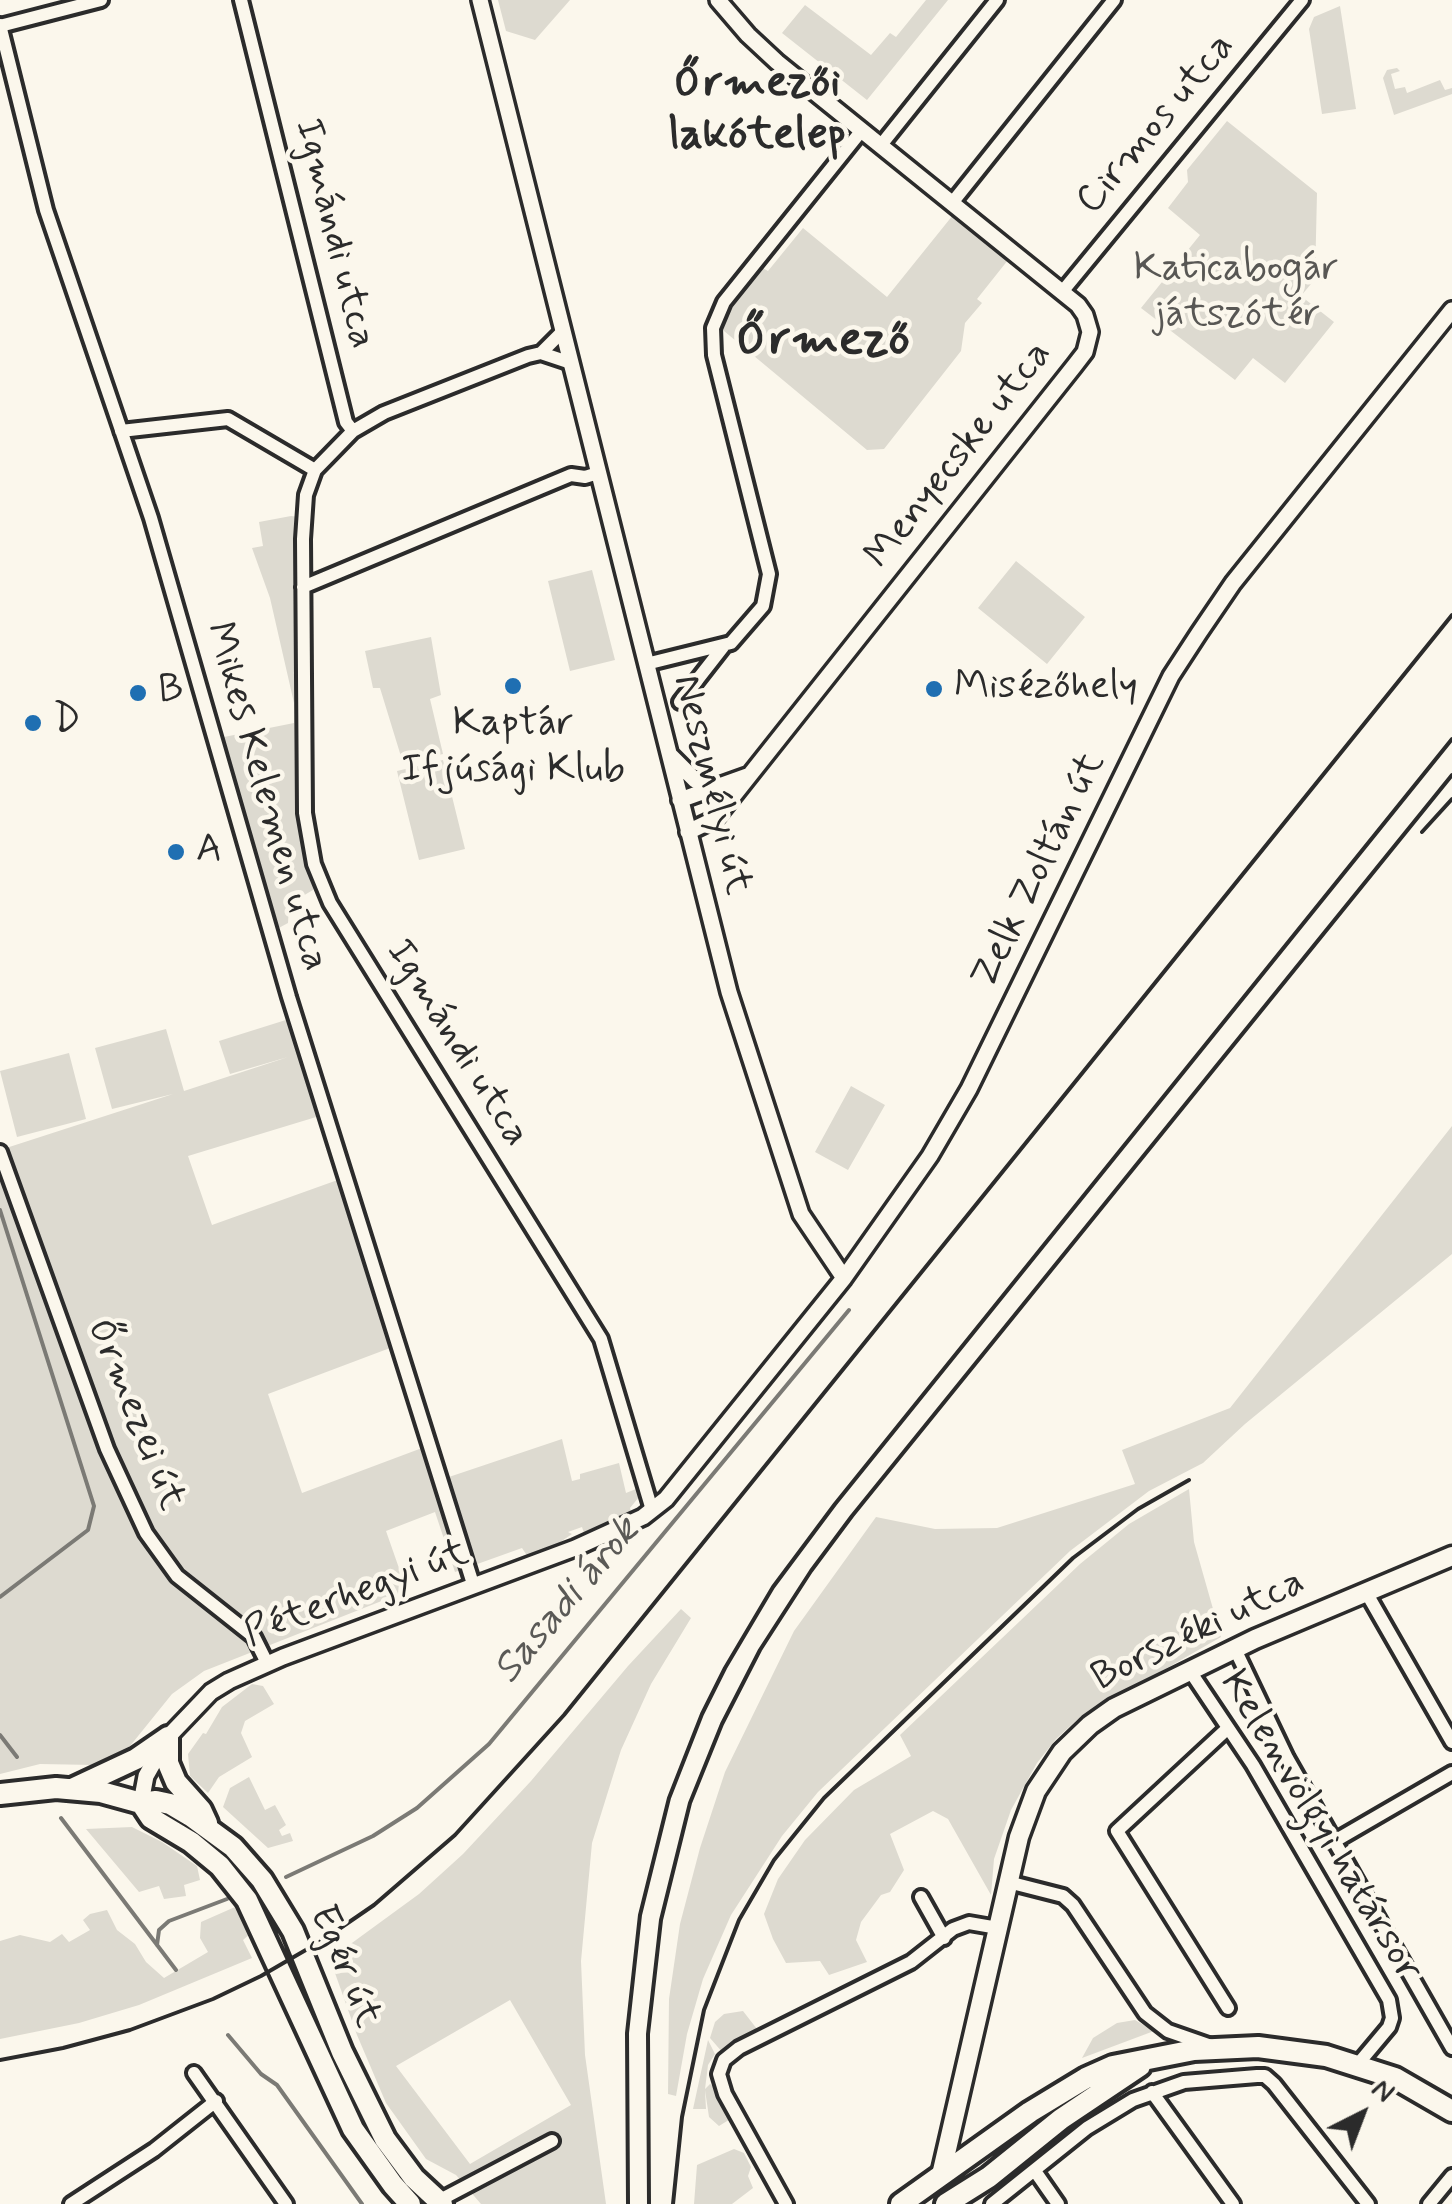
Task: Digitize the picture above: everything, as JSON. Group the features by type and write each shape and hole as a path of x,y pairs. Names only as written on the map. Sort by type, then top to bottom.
{"main road":[{"name":"Borszéki utca","path":"942,2176 1026,1816 1036,1792 1062,1752 1114,1708 1235,1649 1452,1556"},
{"path":"73,1788 128,1764 168,1737"},
{"path":"168,1737 168,1763 176,1782 201,1810 210,1829"},
{"name":"Egér út","path":"0,1794 36,1788 73,1788 141,1804 170,1804 210,1829 250,1865 280,1908 312,1974 365,2105 400,2160 437,2203"},
{"name":"Egér út","path":"141,1804 151,1818 191,1842 220,1866 246,1900 353,2129 410,2204"},
{"path":"901,2204 1064,2090 1113,2066 1218,2048 1276,2048 1358,2064 1450,2108"},
{"path":"946,2204 989,2178 1061,2119 1147,2061"},
{"path":"931,2204 942,2176"}],"street":[{"path":"0,26 101,0"},
{"name":"Igmándi utca","path":"241,0 343,408 353,431"},
{"name":"Neszmélyi út","path":"480,0 729,992 801,1214 844,1278"},
{"name":"Menyecske utca","path":"688,832 715,819 1085,352 1089,342 1088,322 1078,304 762,49 718,0"},
{"path":"881,146 997,0"},
{"path":"952,203 1114,0"},
{"name":"Cirmos utca","path":"1062,292 1302,0"},
{"name":"Mikes Kelemen utca","path":"0,26 46,210 150,518 289,997 473,1584"},
{"path":"680,702 723,647 740,636 763,606 769,574 714,355 712,328 724,302 862,130"},
{"name":"Zelk Zoltán út","path":"844,1278 930,1156 969,1089 1180,662 1234,582 1452,310"},
{"path":"121,431 228,419 315,470 353,431 384,413 541,353 563,331"},
{"path":"541,353 571,362"},
{"name":"Igmándi utca","path":"315,470 306,495 303,587 305,813 314,864 340,919 601,1339 652,1510"},
{"path":"303,587 571,475 598,473"},
{"path":"646,664 723,647"},
{"path":"668,753 689,776 714,786"},
{"path":"680,800 747,776"},
{"name":"Őrmezei út","path":"0,1152 107,1449 146,1533 176,1576 254,1638 267,1663"},
{"path":"652,1510 666,1500 844,1278"},
{"name":"Péterhegyi út","path":"141,1804 146,1776 168,1737 211,1692 267,1663 576,1548 652,1510"},
{"path":"1366,1592 1452,1742"},
{"path":"1235,1649 1286,1758 1452,2048"},
{"name":"Kelenvölgyi határsor","path":"1190,1671 1288,1824 1389,2000 1389,2026 1358,2064"},
{"path":"1228,1728 1117,1831 1228,2008"},
{"path":"1334,1842 1452,1773"},
{"path":"1008,1882 1062,1896 1073,1905 1155,2023 1218,2048"},
{"path":"921,1897 944,1938"},
{"path":"786,2204 724,2094 719,2070 724,2060 739,2048 911,1962 953,1929 969,1923 998,1928"},
{"path":"194,2073 286,2204"},
{"path":"992,2204 1098,2120 1152,2092 1196,2080 1265,2076 1368,2204"},
{"path":"1152,2092 1233,2204"},
{"path":"71,2204 154,2150 216,2101"},
{"path":"437,2203 552,2141"},
{"path":"1035,2171 1058,2204"},
{"path":"1428,2204 1452,2176"}],"green space":[{"path":"498,0 570,0 535,40 506,31"},
{"path":"926,0 948,0 867,100 782,33 805,5 871,55 890,33 896,37"},
{"path":"1340,6 1356,109 1322,114 1309,29 1314,17"},
{"path":"1387,70 1400,71 1391,74 1395,89 1405,87 1407,93 1440,80 1445,90 1452,88 1452,94 1394,115 1383,78"},
{"name":"Katicabogár játszótér","path":"1227,121 1317,193 1315,279 1301,296 1334,322 1285,383 1253,358 1235,380 1141,308 1200,235 1168,208 1188,182 1187,170"},
{"path":"953,215 1008,260 977,299 982,303 965,323 961,351 884,449 867,450 718,326 728,305 759,266 768,271 803,228 887,297"},
{"path":"299,517 302,809 315,882 313,890 289,904 288,923 275,930 219,738 294,723 294,703 270,598 252,548 263,546 259,522"},
{"path":"1016,561 1085,617 1047,664 978,608"},
{"path":"592,570 615,660 570,671 548,581"},
{"path":"431,637 441,695 430,699 443,754 403,763 380,688 373,688 365,651"},
{"path":"443,760 465,849 419,860 397,771"},
{"path":"289,1019 326,1114 188,1156 212,1225 346,1177 398,1345 268,1394 302,1493 430,1445 440,1480 562,1439 572,1481 580,1479 580,1474 619,1463 626,1493 636,1489 639,1497 630,1508 632,1516 585,1536 582,1527 568,1532 572,1534 553,1547 528,1557 522,1548 455,1572 435,1512 386,1531 407,1591 204,1671 172,1694 126,1751 112,1758 94,1765 40,1764 0,1774 0,1150 173,1094 112,1109 95,1048 166,1029 184,1091 288,1057 230,1074 219,1041"},
{"path":"69,1053 86,1119 17,1137 0,1071"},
{"path":"851,1086 885,1105 848,1170 815,1152"},
{"path":"1452,1126 1452,1254 1203,1463 1149,1491 1070,1551 818,1792 782,1836 731,1915 703,1979 687,2034 676,2096 668,2094 669,1999 680,1924 725,1772 794,1631 876,1517 935,1529 997,1528 1135,1484 1122,1450 1230,1408"},
{"path":"1189,1489 1194,1542 1221,1637 1078,1719 1056,1739 1037,1763 1011,1810 994,1859 991,1895 948,1819 933,1811 890,1834 904,1870 890,1892 881,1895 861,1922 856,1940 867,1962 829,1975 820,1961 786,1963 764,1914 778,1879 805,1840 854,1790 911,1756 900,1735 1080,1564 1129,1524"},
{"path":"681,1609 691,1618 651,1684 621,1750 592,1843 581,1961 585,2055 606,2204 481,2204 456,2175 426,2159 386,2103 330,1959 419,1894 463,1854","holes":["510,2000 571,2105 470,2164 396,2066"]},
{"path":"252,1684 263,1686 274,1704 245,1721 241,1733 252,1757 219,1777 208,1793 190,1776 188,1754 222,1707"},
{"path":"249,1777 265,1810 275,1805 286,1825 279,1830 282,1836 290,1833 293,1841 268,1848 223,1807 230,1788"},
{"path":"132,1827 197,1866 200,1880 184,1885 186,1896 164,1899 159,1886 139,1892 86,1829"},
{"path":"235,1907 250,1934 243,1940 252,1958 139,2005 79,2023 0,2039 0,1941 20,1935 50,1942 62,1934 69,1942 90,1930 83,1920 90,1914 107,1910 117,1930 135,1944 146,1962 164,1978 208,1952 200,1938 201,1922"},
{"path":"743,2011 757,2029 723,2053 710,2038 715,2022 724,2014"},
{"path":"1135,2020 1154,2031 1082,2058 1093,2038 1117,2023"},
{"path":"708,2040 715,2054 708,2065 705,2089 710,2084 718,2089 732,2118 719,2126 709,2117 705,2090 706,2109 693,2109"},
{"path":"734,2149 744,2153 751,2167 748,2176 753,2188 732,2204 694,2204 697,2165"}],"waterway":[{"path":"0,1210 94,1506 88,1530 0,1597"},
{"name":"Sasadi árok","path":"286,1877 373,1836 417,1808 489,1744 849,1310"},
{"path":"0,1735 17,1757"},
{"path":"61,1818 176,1970"},
{"name":"Sasadi árok","path":"157,1945 159,1930 169,1921 227,1899"},
{"path":"228,2035 261,2074 277,2085 362,2204"}],"railway":[{"path":"0,2060 130,2030 261,1976 374,1905 455,1835 564,1715 1452,615"},
{"path":"628,2204 627,2033 640,1915 669,1798 725,1668 773,1587 835,1504 1452,739"},
{"path":"649,2204 648,2034 661,1920 690,1803 722,1724 760,1650 852,1516 1452,775"},
{"path":"1422,832 1452,799"},
{"path":"673,2204 682,2117 704,2010 739,1920 774,1860 824,1798 1073,1558 1138,1509 1189,1480"}],"place":[{"name":"Kaptár Ifjúsági Klub","path":"513,686"},
{"name":"Misézőhely","path":"934,689"},
{"name":"B","path":"138,693"},
{"name":"D","path":"33,723"},
{"name":"A","path":"176,852"}],"district":[{"name":"Őrmezői lakótelep","path":"757,112"},
{"name":"Őrmező","path":"823,342"}]}
